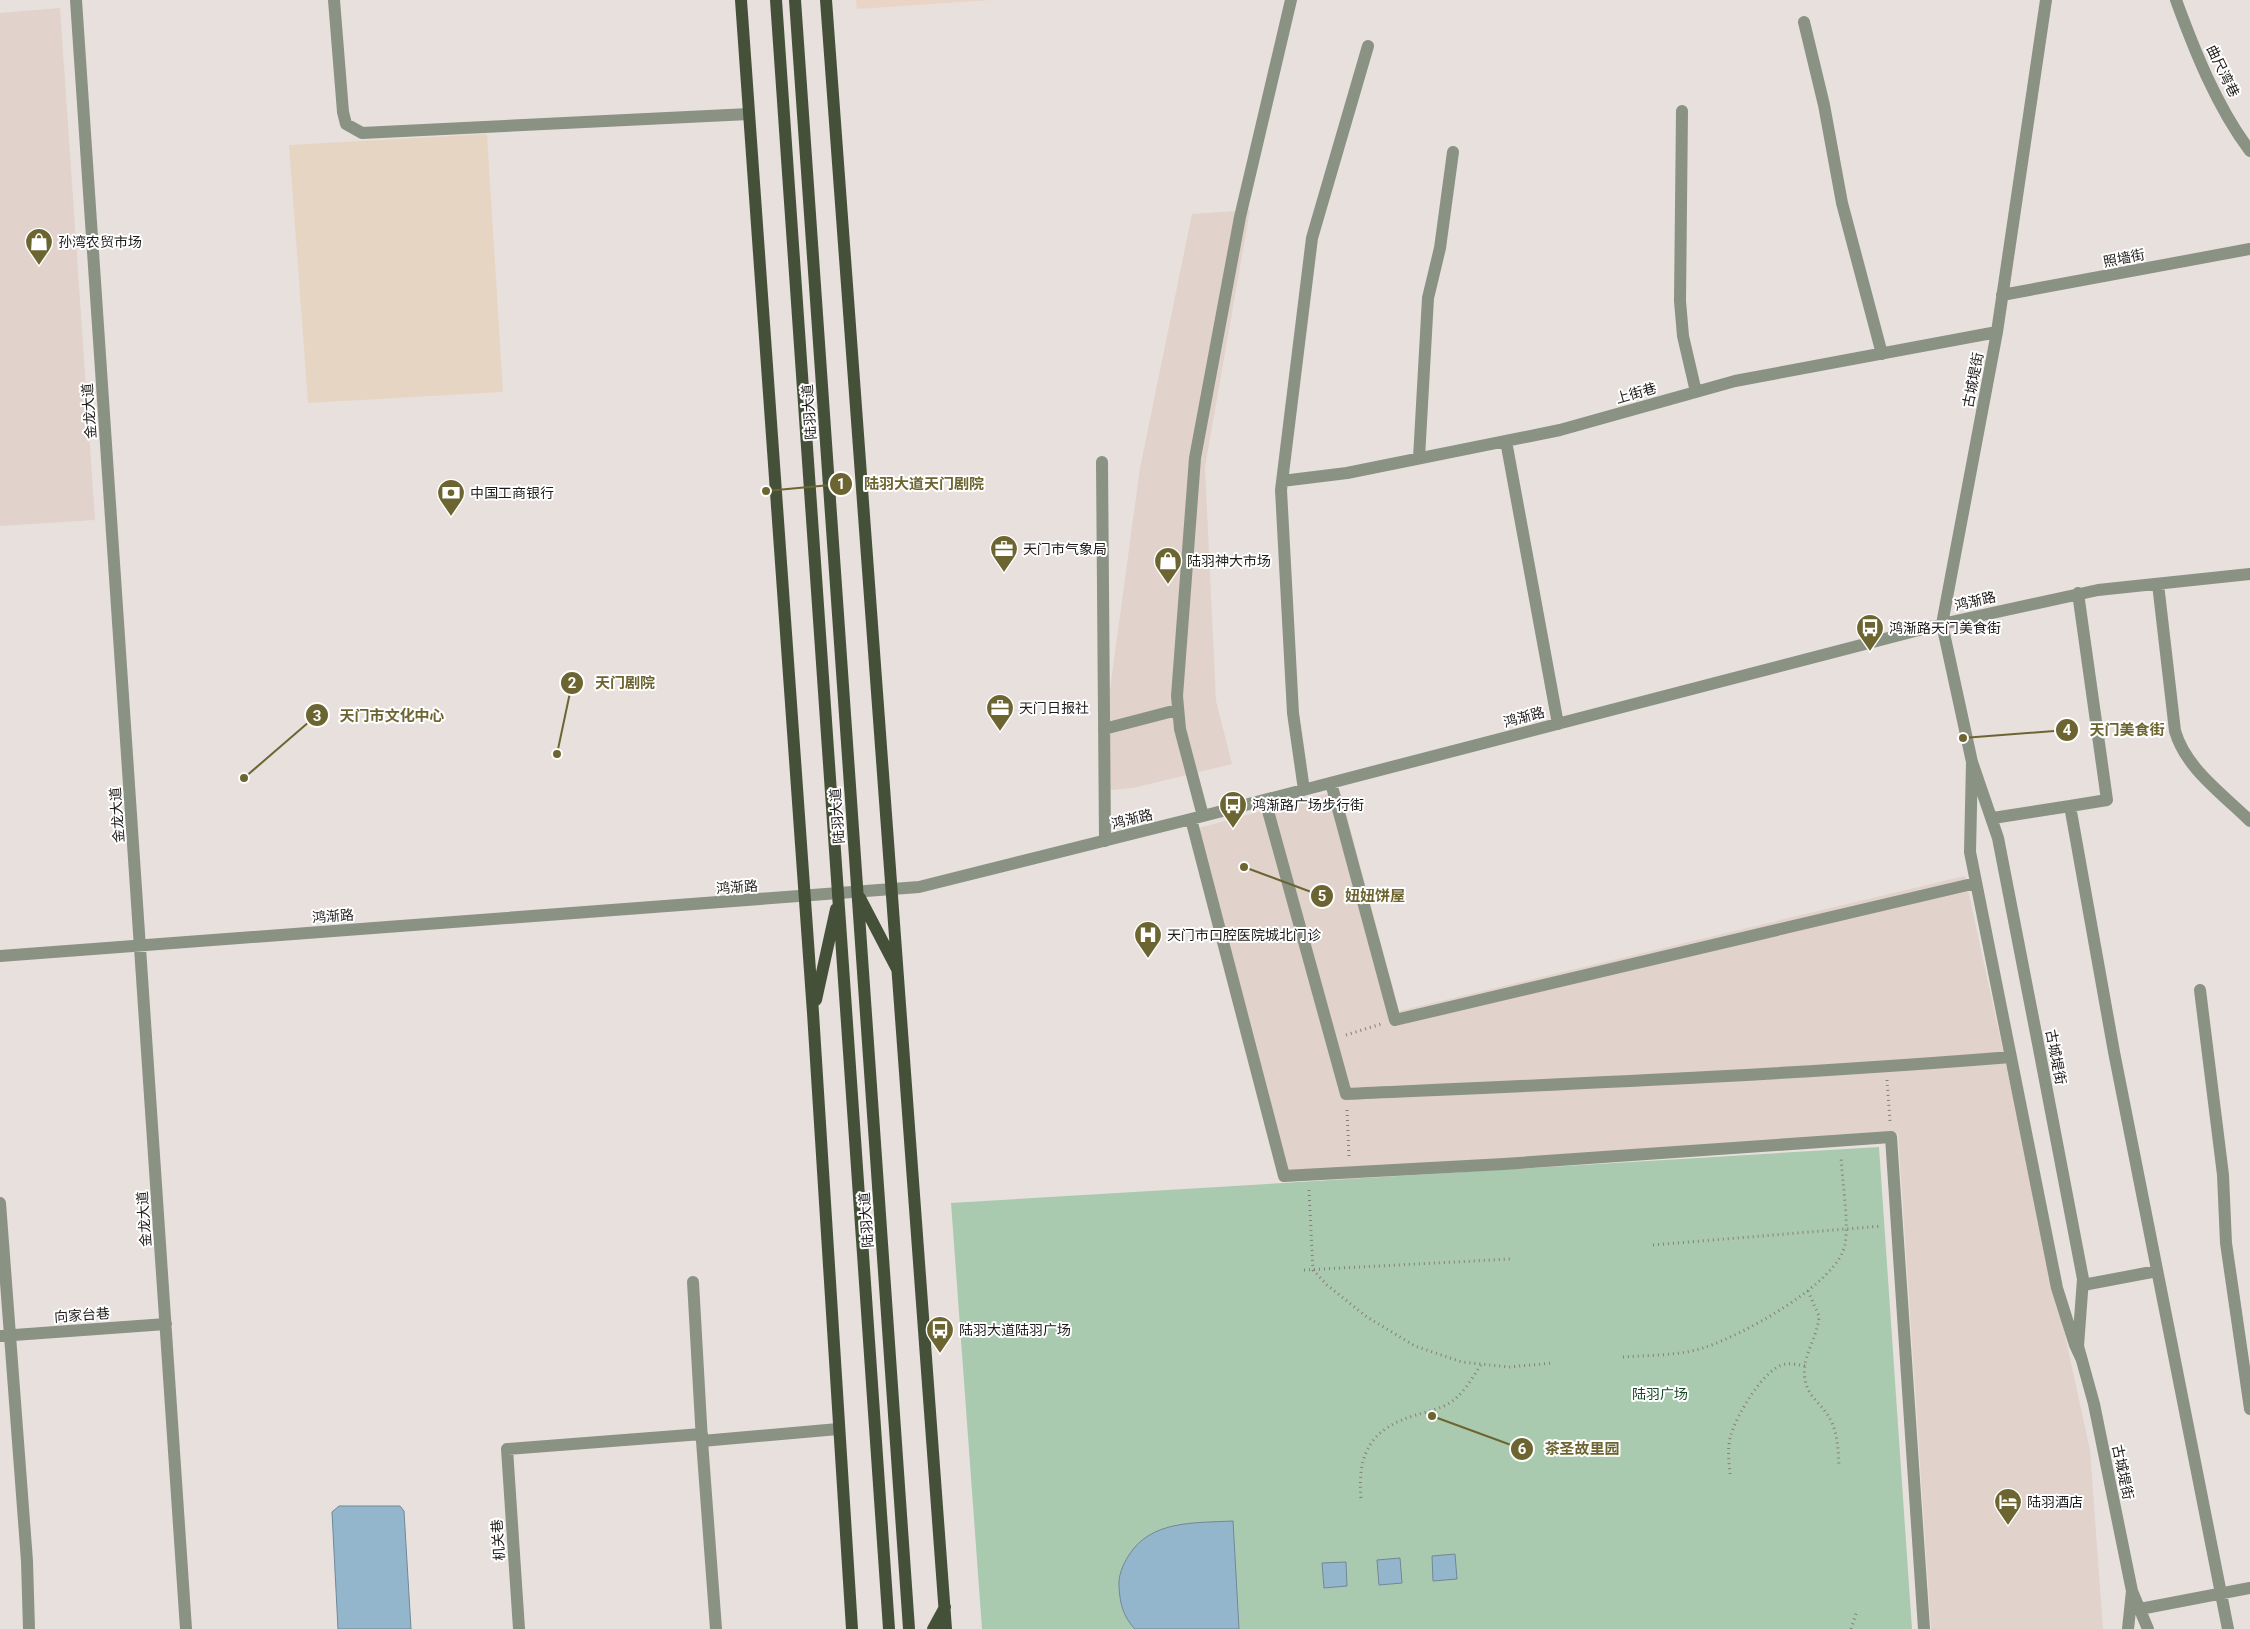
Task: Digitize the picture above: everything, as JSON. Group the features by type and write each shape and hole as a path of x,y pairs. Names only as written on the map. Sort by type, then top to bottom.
{"main road":[{"path":"741,0 813,1013 852,1629"},
{"name":"陆羽大道","path":"776,0 889,1629"},
{"name":"陆羽大道","path":"795,0 909,1629"},
{"path":"826,0 893,889 946,1629"},
{"path":"858,892 899,973"},
{"path":"813,1013 839,894"},
{"path":"933,1629 945,1606"}],"street":[{"name":"金龙大道","path":"76,0 186,1629"},
{"path":"334,0 343,112 346,124 362,133 749,114"},
{"path":"1291,0 1240,217 1196,458 1177,710 1197,818 1284,1176 1891,1137 1924,1629"},
{"name":"古城堤街","path":"2046,0 1997,332 1942,624 1972,762 1992,818 2083,1285 2078,1346 2094,1404 2132,1591 2148,1629"},
{"name":"曲尺湾巷","path":"2176,0 2197,54 2236,132 2250,152"},
{"path":"1804,22 1824,105 1842,203 1882,354"},
{"path":"1304,790 1293,713 1282,481 1312,238 1368,46"},
{"path":"1682,111 1680,301 1683,336 1696,392"},
{"path":"1419,458 1428,298 1440,248 1452,152"},
{"name":"照墙街","path":"2002,295 2250,249"},
{"name":"上街巷","path":"1282,481 1347,473 1560,430 1734,381 1997,332"},
{"path":"1506,441 1558,724"},
{"path":"1102,462 1106,841"},
{"name":"鸿渐路","path":"0,956 805,897 944,882 1942,624 2078,593 2250,574"},
{"path":"2158,584 2176,730 2180,747 2188,760 2250,821"},
{"path":"1992,818 2107,800 2078,593"},
{"path":"1104,729 1177,710"},
{"name":"古城堤街","path":"1972,762 1968,840 2057,1288 2072,1338 2082,1360"},
{"path":"1331,783 1396,1020 1976,883"},
{"path":"1265,800 1346,1094 1569,1084 1886,1066 2011,1056"},
{"path":"2070,806 2114,1052 2228,1629"},
{"path":"2200,990 2223,1175 2226,1242 2248,1383 2250,1409"},
{"path":"0,1203 5,1336 27,1561 29,1629"},
{"path":"2083,1285 2157,1271"},
{"path":"693,1282 716,1629"},
{"name":"向家台巷","path":"5,1336 166,1324"},
{"path":"702,1437 838,1429"},
{"name":"机关巷","path":"519,1629 507,1449 702,1437"},
{"path":"2140,1609 2250,1588"},
{"name":"古城堤街","path":"2128,1629 2132,1591"}],"path":[{"path":"1331,1039 1396,1020"},
{"path":"1886,1066 1891,1137"},
{"path":"1346,1094 1350,1172"},
{"path":"1624,1357 1675,1353 1706,1347 1787,1306 1808,1291 1835,1266 1845,1244 1846,1229 1840,1141"},
{"path":"1308,1175 1313,1270 1344,1300 1390,1333 1437,1355 1481,1365 1509,1366 1552,1363"},
{"path":"1653,1244 1896,1225"},
{"path":"1304,1270 1510,1258"},
{"path":"1808,1291 1820,1316 1805,1366 1804,1378 1809,1393 1828,1415 1834,1426 1839,1466"},
{"path":"1730,1474 1731,1435 1736,1422 1758,1385 1776,1367 1785,1364 1805,1366"},
{"path":"1361,1498 1360,1483 1363,1458 1375,1436 1398,1421 1439,1408 1455,1400 1481,1365"},
{"path":"1851,1629 1857,1611"}],"shaded area":[{"path":"856,0 991,0 857,9"},
{"name":"孙湾农贸市场","path":"60,8 95,520 0,526 0,13"},
{"path":"487,134 503,392 308,403 289,145"},
{"name":"陆羽神大市场","path":"1250,210 1205,467 1216,701 1232,764 1133,788 1111,790 1108,704 1140,468 1192,214"},
{"path":"1340,790 1399,1011 1965,876 2090,1450 2103,1629 1931,1629 1898,1134 1289,1173 1199,828"}],"green space":[{"name":"陆羽广场","path":"1879,1147 1912,1629 982,1629 951,1203"}],"water":[{"path":"339,1506 400,1506 404,1511 411,1629 338,1629 332,1512"},
{"path":"1233,1521 1239,1629 1135,1629 1123,1610 1119,1583 1120,1574 1125,1562 1138,1544 1149,1535 1162,1529 1189,1523"},
{"path":"1455,1554 1457,1579 1433,1581 1432,1556"},
{"path":"1400,1558 1402,1583 1379,1585 1377,1560"},
{"path":"1346,1562 1347,1586 1324,1588 1322,1563"}],"place":[{"name":"孙湾农贸市场","path":"39,266"},
{"name":"陆羽大道天门剧院","path":"766,491"},
{"name":"中国工商银行","path":"451,517"},
{"name":"天门市气象局","path":"1004,573"},
{"name":"陆羽神大市场","path":"1168,585"},
{"name":"鸿渐路天门美食街","path":"1870,652"},
{"name":"天门日报社","path":"1000,732"},
{"name":"天门美食街","path":"1963,738"},
{"name":"天门剧院","path":"557,754"},
{"name":"天门市文化中心","path":"244,778"},
{"name":"鸿渐路广场步行街","path":"1233,829"},
{"name":"妞妞饼屋","path":"1244,867"},
{"name":"天门市口腔医院城北门诊","path":"1148,959"},
{"name":"陆羽大道陆羽广场","path":"940,1354"},
{"name":"茶圣故里园","path":"1432,1416"},
{"name":"陆羽酒店","path":"2008,1526"}]}
